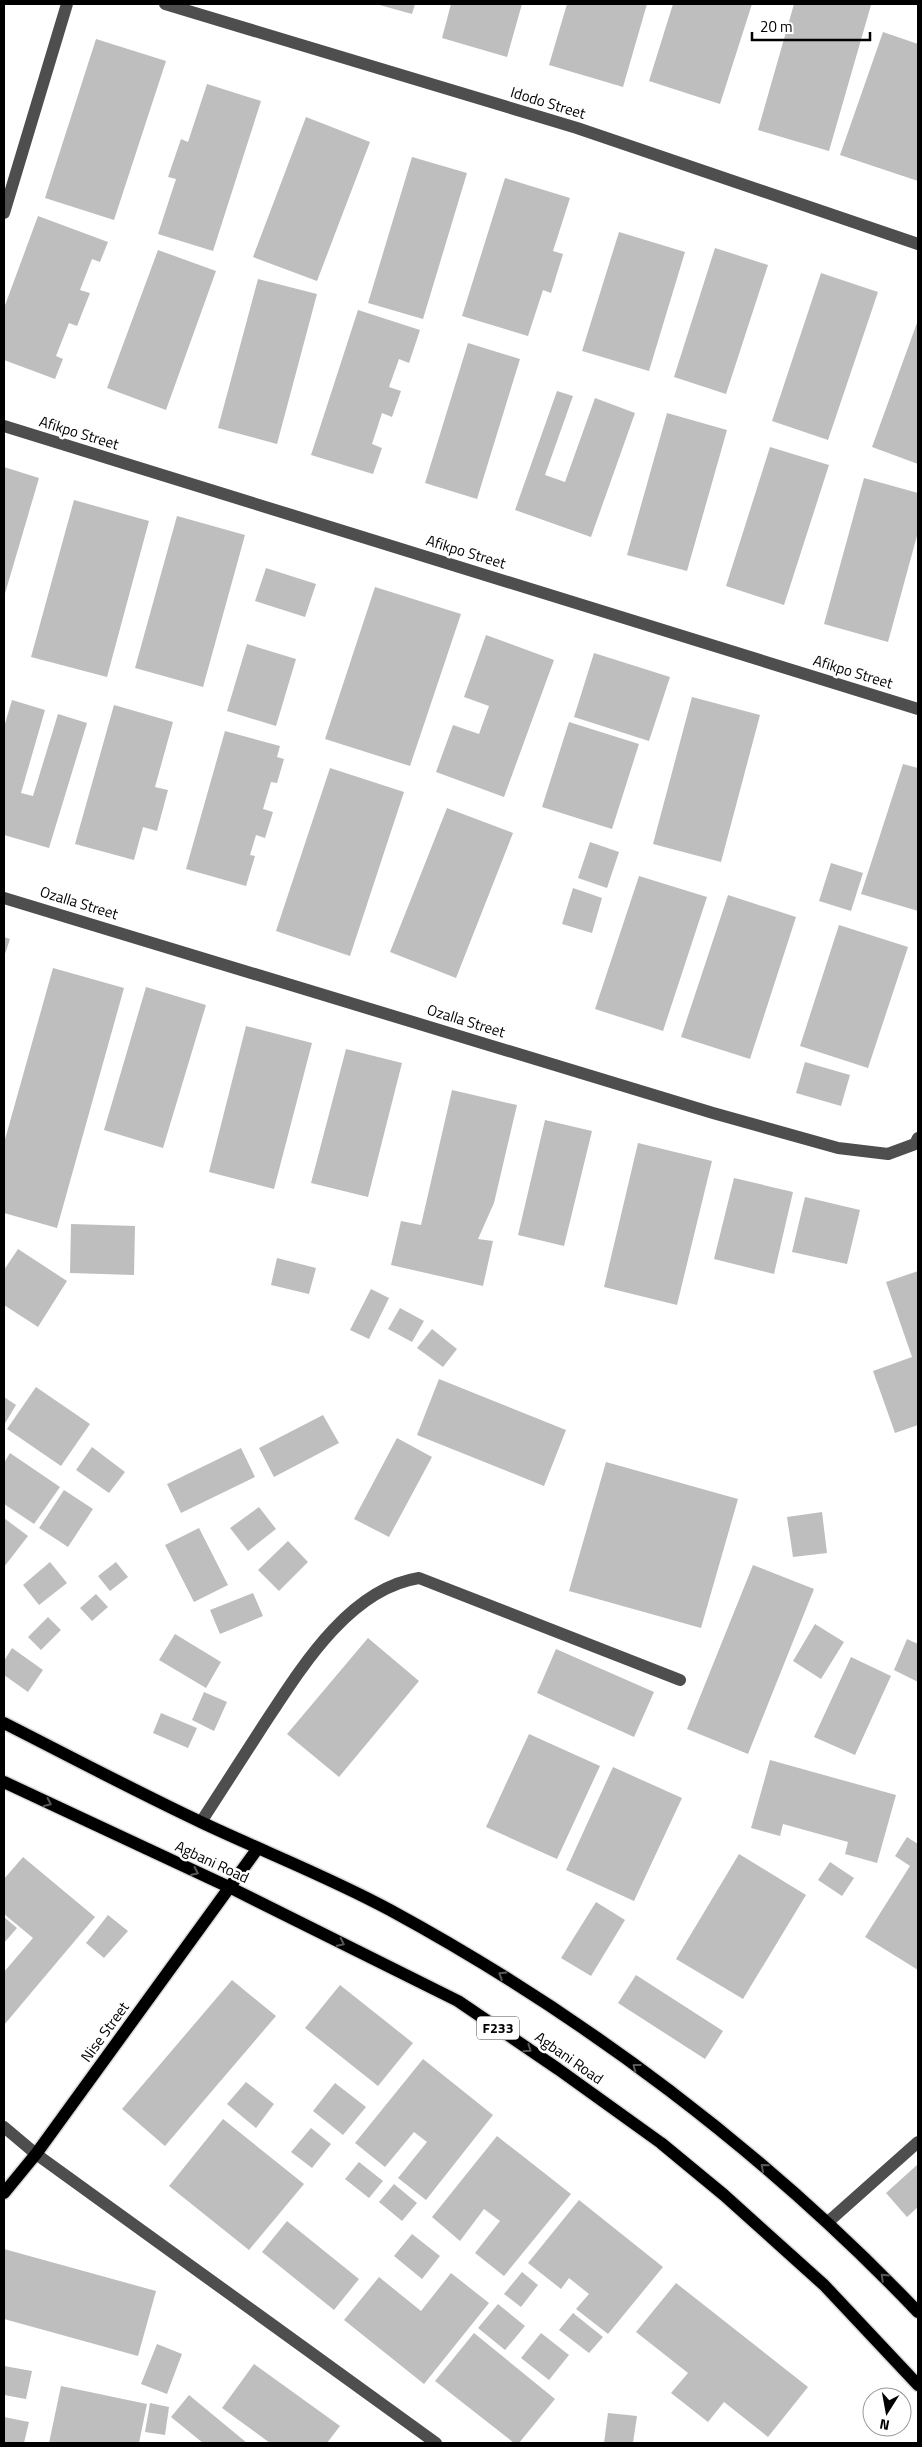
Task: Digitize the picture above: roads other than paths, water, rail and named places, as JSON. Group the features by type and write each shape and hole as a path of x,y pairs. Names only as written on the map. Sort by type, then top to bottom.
{"main road":[{"name":"Agbani Road","path":"4,1723 201,1822 388,1909 501,1974 601,2040 726,2134 828,2222 918,2312"},
{"name":"Agbani Road","path":"4,1782 231,1888 458,2001 558,2069 661,2143 724,2195 824,2285 918,2385"},
{"name":"Nise Street","path":"4,2193 36,2154 231,1888 258,1848"}],"street":[{"path":"4,213 67,4"},
{"name":"Idodo Street","path":"165,4 577,128 918,244"},
{"name":"Afikpo Street","path":"4,426 918,709"},
{"name":"Ozalla Street","path":"4,898 713,1113 838,1148 888,1154 915,1144 918,1138"},
{"path":"201,1822 301,1667 340,1623 375,1594 404,1580 419,1578 680,1680"},
{"path":"4,2127 36,2154 436,2443"},
{"path":"828,2222 918,2142"}]}
